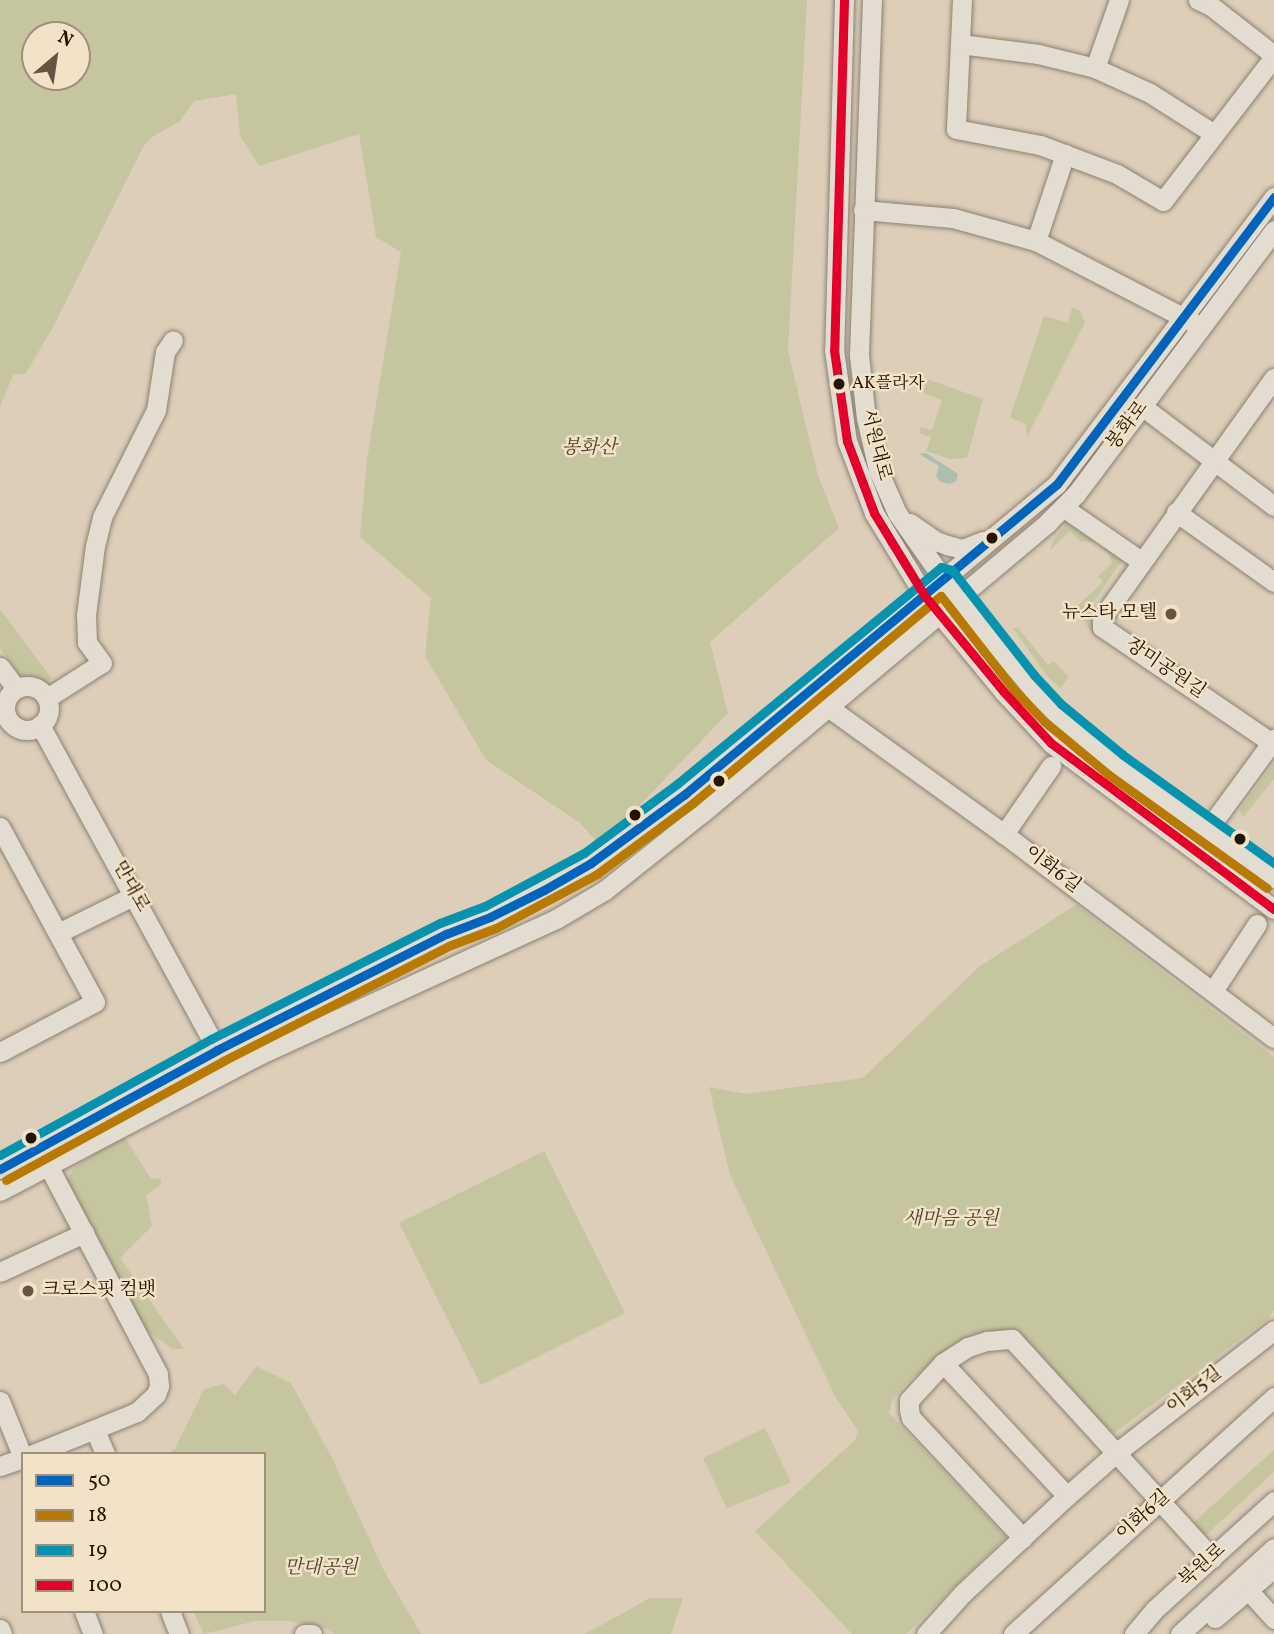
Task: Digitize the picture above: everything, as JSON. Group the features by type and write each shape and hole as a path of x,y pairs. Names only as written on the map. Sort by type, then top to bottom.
{"street":[{"name":"서원대로","path":"844,0 834,350 847,441 874,513 938,613"},
{"name":"서원대로","path":"872,0 859,355 866,418 878,470 897,513 956,597"},
{"path":"962,0 956,129 1040,145 1117,174 1163,201 1274,56 1211,6 1198,0"},
{"path":"1095,68 1119,0"},
{"path":"960,44 1038,54 1095,68 1159,97 1214,134"},
{"path":"1036,241 1065,154"},
{"name":"봉화로","path":"0,1191 228,1071 556,919 605,890 703,812 1048,522 1076,495 1143,407 1193,322 1274,197"},
{"path":"863,209 953,218 1036,241 1193,322"},
{"name":"봉화로","path":"0,1169 217,1050 446,934 490,917 544,890 591,863 685,794 1057,484 1274,230"},
{"path":"47,698 102,663 88,642 86,615 95,547 102,517 156,410 164,352 173,340"},
{"name":"장미공원길","path":"1270,391 1214,461 1106,610 1102,627 1273,741"},
{"path":"1143,407 1214,461 1273,494"},
{"path":"1070,512 1141,561"},
{"path":"1176,512 1274,582"},
{"path":"897,513 936,541 962,549 975,546 1004,527"},
{"path":"956,597 1053,713 1100,752 1274,878"},
{"path":"938,613 1051,743 1274,909"},
{"path":"0,667 16,688"},
{"path":"35,687 47,698 49,709 40,725 31,730 17,728 3,715 5,703 16,688 35,687"},
{"name":"이화6길","path":"828,706 1004,834 1274,1038"},
{"name":"만대로","path":"40,725 135,895 228,1071"},
{"path":"1208,829 1273,741"},
{"path":"1004,834 1051,766"},
{"path":"685,794 703,812"},
{"path":"0,827 95,1002 0,1052"},
{"path":"58,933 135,895"},
{"path":"1213,991 1257,924"},
{"path":"38,1452 137,1412 156,1394 159,1386 158,1374 48,1166"},
{"path":"0,1272 84,1233"},
{"name":"이화5길","path":"926,1634 963,1593 1116,1453 1274,1329"},
{"path":"1023,1538 911,1418 909,1401 943,1363 968,1347 987,1340 1012,1339 1212,1558"},
{"path":"943,1363 1067,1496"},
{"name":"이화6길","path":"1013,1634 1274,1397"},
{"path":"0,1401 21,1453"},
{"path":"95,1430 104,1452"},
{"path":"0,1466 21,1459"},
{"name":"북원로","path":"1134,1634 1154,1610 1274,1501"},
{"name":"북원로","path":"1142,1634 1274,1518"},
{"name":"북원로","path":"1180,1634 1274,1548"},
{"path":"1195,1634 1274,1568"},
{"path":"1249,1591 1274,1619"},
{"path":"85,1613 93,1634"},
{"path":"171,1613 179,1634"},
{"path":"304,1634 312,1634"}],"green space":[{"name":"봉화산","path":"0,0 807,0 788,351 818,476 839,528 710,642 728,713 637,808 597,842 580,823 486,760 425,656 431,598 360,537 367,460 401,252 376,237 359,134 259,166 240,136 236,94 194,101 180,121 152,137 143,147 53,327 26,373 13,375 0,407"},
{"path":"1072,308 1079,310 1085,322 1027,437 1025,424 1010,417 1044,316 1068,323"},
{"path":"927,379 983,399 967,458 949,459 926,451 931,437 919,433 921,427 932,430 942,400 923,393"},
{"path":"1068,522 1125,556 1089,609 1096,638 1075,608 1103,582 1098,576 1112,563 1109,554 1098,543 1080,541 1070,531 1050,550 1054,539"},
{"path":"0,609 52,679 35,687 27,686 0,648"},
{"path":"1013,628 1018,628 1048,665 1054,661 1069,677 1060,688 1047,676"},
{"path":"1274,763 1274,779 1243,817 1240,809"},
{"name":"새마음 공원","path":"1076,905 1274,1057 1274,1310 1269,1318 1114,1433 1057,1379 1015,1332 945,1352 906,1384 892,1400 889,1413 1006,1537 906,1634 852,1634 755,1531 855,1440 858,1431 835,1396 730,1175 709,1087 746,1094 863,1078 980,966"},
{"path":"122,1133 151,1179 161,1178 161,1185 146,1195 152,1226 120,1258 184,1349 173,1349 143,1328 66,1182 73,1169"},
{"path":"544,1151 625,1313 481,1385 399,1223"},
{"name":"만대공원","path":"256,1366 291,1383 332,1458 383,1569 421,1634 334,1634 325,1628 290,1621 255,1621 204,1634 194,1613 266,1613 266,1452 170,1452 175,1449 204,1389 224,1384 235,1395"},
{"path":"765,1428 791,1482 727,1508 703,1458"},
{"path":"1274,1450 1274,1472 1206,1535 1201,1533 1194,1522"},
{"path":"650,1598 683,1598 671,1634 585,1634"}],"shaded area":[{"path":"926,453 958,474 956,481 950,484 940,482 936,476 939,466 919,454"}],"transit line":[{"name":"100","path":"844,0 834,350 847,441 874,513 924,595 1003,691 1051,743 1274,909"},
{"name":"50","path":"0,1169 217,1050 446,934 490,917 544,890 591,863 685,794 1057,484 1274,197"},
{"name":"19","path":"0,1155 211,1039 440,923 485,906 584,853 677,784 941,567 952,570 1034,675 1061,704 1123,755 1274,863"},
{"name":"18","path":"6,1180 223,1061 451,945 496,928 597,874 693,803 941,596 1015,691 1045,722 1109,775 1267,888"}],"place":[{"name":"AK플라자","path":"839,384"},
{"name":"뉴스타 모텔","path":"1171,614"},
{"name":"크로스핏 컴뱃","path":"28,1291"}]}
